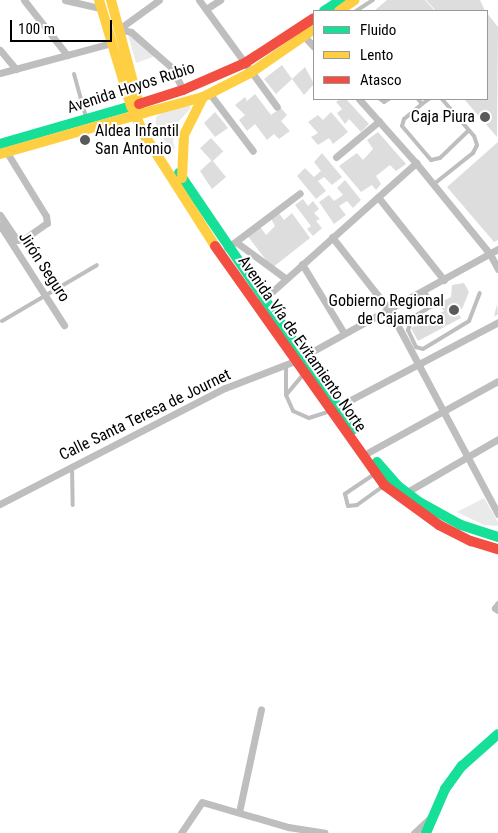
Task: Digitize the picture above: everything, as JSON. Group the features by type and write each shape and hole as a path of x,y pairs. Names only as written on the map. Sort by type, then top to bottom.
{"main road":[{"path":"111,0 137,109"},
{"path":"329,10 343,7 355,0"},
{"path":"100,4 112,43 137,109"},
{"path":"248,67 301,32 313,19"},
{"path":"301,32 313,29"},
{"name":"Avenida Hoyos Rubio","path":"2,148 137,109 248,67"},
{"name":"Avenida Hoyos Rubio","path":"2,148 86,119 206,95 248,67"},
{"path":"182,178 184,135 206,95"},
{"name":"Avenida Vía de Evitamiento Norte","path":"137,109 182,178 233,244 265,298 295,361 369,452 398,486 406,492 461,525 498,537"},
{"name":"Avenida Vía de Evitamiento Norte","path":"137,109 146,136 220,253 304,374 335,408 384,485 438,525 471,541 498,549"},
{"path":"426,833 445,789 462,766 498,734"}],"street":[{"path":"24,0 66,55"},
{"path":"65,0 100,4"},
{"path":"119,29 159,0"},
{"path":"199,0 277,107"},
{"path":"206,9 220,0"},
{"path":"119,29 131,32 171,67 183,90"},
{"path":"301,32 313,46"},
{"path":"0,73 112,43"},
{"path":"0,50 16,69"},
{"path":"206,95 253,151"},
{"path":"360,100 434,185 490,254 498,269"},
{"path":"336,157 378,121"},
{"path":"0,215 17,240 24,239 47,223 46,216 2,148"},
{"path":"265,298 285,278 416,163"},
{"path":"220,253 300,193"},
{"path":"378,197 444,280"},
{"name":"Jirón Seguro","path":"0,225 64,325"},
{"path":"332,236 390,311 468,455 496,500 498,514"},
{"path":"233,244 285,278"},
{"name":"Calle Santa Teresa de Journet","path":"0,504 225,388 295,361 344,332 390,311 498,249"},
{"path":"302,264 344,332"},
{"path":"335,408 498,322"},
{"path":"369,452 498,382"},
{"path":"406,492 498,439"},
{"path":"498,604 495,608 498,610"},
{"path":"239,812 261,709"},
{"path":"181,833 202,802 288,827 325,833"},
{"path":"414,833 434,815"}],"lane":[{"path":"358,10 373,0"},
{"path":"74,74 86,119"},
{"path":"419,100 422,104"},
{"path":"428,100 404,118 402,126 431,160 440,158 469,130"},
{"path":"434,185 476,149 477,140 443,100"},
{"path":"2,321 45,293 97,265"},
{"path":"425,291 432,306 413,317 408,330 416,347 422,349 469,322 480,293"},
{"path":"295,361 286,395 288,404 298,416 316,417 335,408"},
{"path":"286,395 304,374"},
{"path":"72,466 73,505"},
{"path":"375,473 345,494 348,506 357,505 384,485"}],"shaded area":[{"path":"131,33 155,56 136,63 128,35"},
{"path":"188,104 191,108 179,121 173,142 175,148 170,150 156,125 156,117 161,113"},
{"path":"484,498 498,522 498,526 484,525 457,512"}],"building":[{"path":"387,0 425,0 434,10 375,10"},
{"path":"426,0 480,0 485,10 435,10"},
{"path":"488,14 498,27 497,137 465,100 488,100"},
{"path":"282,65 292,79 276,94 264,79"},
{"path":"305,67 313,85 304,95 292,79"},
{"path":"255,94 271,115 281,108 287,115 281,121 290,131 279,139 274,134 267,140 255,124 247,131 239,120 245,115 235,105 245,97 247,101"},
{"path":"347,100 369,124 361,132 349,119 345,124 337,113 342,109 336,102"},
{"path":"215,112 228,128 215,137 204,123"},
{"path":"331,112 348,132 333,144 329,138 318,145 311,137 318,133 308,122 318,115 323,120"},
{"path":"378,132 406,164 396,171 390,165 376,176 381,184 376,190 372,185 361,192 339,166 357,153 363,160 373,149 367,140"},
{"path":"211,138 223,151 212,161 200,148"},
{"path":"498,142 498,240 494,242 447,187"},
{"path":"322,153 342,177 332,185 324,177 318,181 326,191 316,199 297,176 305,168 314,177 321,171 314,162"},
{"path":"212,160 226,177 212,189 200,171"},
{"path":"345,180 361,200 353,208 347,201 339,206 346,215 334,224 319,202 329,195 334,201 343,195 337,188"},
{"path":"303,199 308,206 313,201 319,209 314,213 320,219 316,221 322,228 313,236 307,229 311,226 295,205"},
{"path":"278,212 284,220 292,213 310,238 272,268 247,235 259,225 266,235 275,226 271,219"},
{"path":"464,283 469,292 462,309 457,311 461,318 418,341 411,328 444,311 439,303 451,297 452,285"},
{"path":"497,304 498,314 494,317"}],"traffic: fast":[{"path":"326,10 341,0"},
{"path":"0,144 139,104"},
{"path":"179,173 353,429"},
{"path":"377,462 398,486 419,502 461,525 498,537"},
{"path":"426,833 445,789 462,766 498,734"}],"traffic: slow":[{"path":"99,0 131,106 145,136 215,246"},
{"path":"111,0 138,101"},
{"path":"340,10 355,0"},
{"path":"144,113 203,97 252,72 313,30"},
{"path":"182,178 184,135 203,97"},
{"path":"0,154 144,113"}],"traffic: jam":[{"path":"139,104 183,90 245,63 313,19"},
{"path":"215,246 384,485 439,525 471,541 498,549"}],"place":[{"name":"Caja Piura","path":"485,117"},
{"name":"Aldea Infantil San Antonio","path":"85,140"},
{"name":"Gobierno Regional de Cajamarca","path":"454,310"}]}
